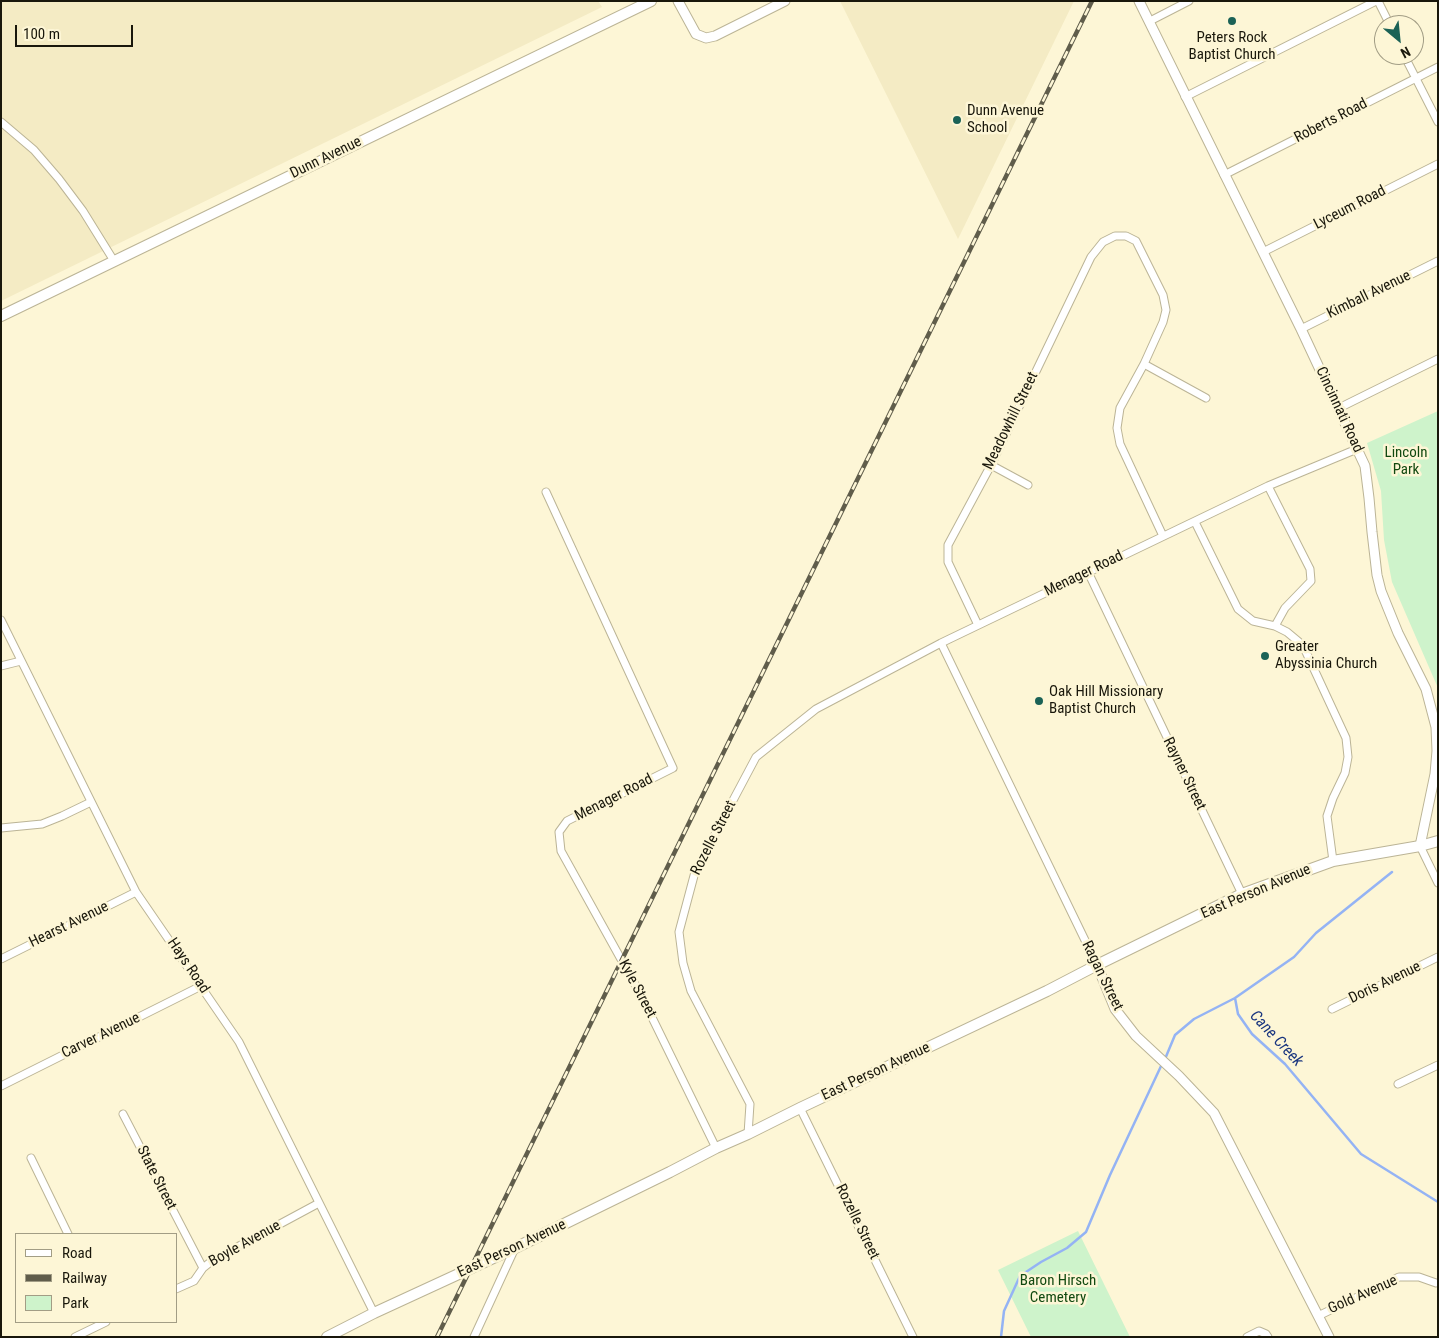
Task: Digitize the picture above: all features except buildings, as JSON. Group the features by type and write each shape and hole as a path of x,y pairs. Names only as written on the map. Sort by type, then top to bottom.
{"main road":[{"path":"627,13 638,1"},
{"name":"Dunn Avenue","path":"1,316 651,1"},
{"name":"East Person Avenue","path":"327,1337 514,1248 716,1148 1047,992 1097,965 1242,894 1333,861 1420,846 1438,841"}],"street":[{"path":"678,1 696,34 706,38 715,36 784,1"},
{"name":"Cincinnati Road","path":"1139,1 1339,408 1365,466 1377,575 1381,591 1398,633 1426,688 1436,727 1437,751 1435,774 1420,846"},
{"path":"1150,21 1189,1"},
{"path":"1185,96 1377,1 1385,15"},
{"path":"1409,65 1438,122"},
{"name":"Roberts Road","path":"1224,175 1438,67"},
{"path":"1,122 34,150 59,179 83,211 114,261"},
{"name":"Lyceum Road","path":"1262,252 1438,164"},
{"name":"Meadowhill Street","path":"978,625 948,562 948,546 990,465 1091,257 1103,242 1115,236 1126,236 1136,241 1163,294 1166,310 1163,322 1144,364"},
{"name":"Kimball Avenue","path":"1300,329 1438,260"},
{"path":"1339,408 1438,359"},
{"path":"1163,536 1120,444 1117,428 1120,408 1144,364 1206,398"},
{"name":"Menager Road","path":"816,709 941,642 1268,486 1357,449"},
{"path":"990,465 1028,485"},
{"path":"1268,486 1310,569 1311,581 1285,608 1275,626"},
{"name":"Menager Road","path":"546,492 673,768 567,821 558,832"},
{"path":"1195,522 1238,609 1253,621 1275,626 1299,642 1306,652 1346,738 1348,757 1345,773 1326,816 1333,861"},
{"name":"Rayner Street","path":"1088,572 1242,894"},
{"name":"Hays Road","path":"1,620 136,892 239,1042 374,1313"},
{"name":"Ragan Street","path":"941,642 1097,965 1115,1009 1136,1036 1181,1078 1214,1113 1329,1337"},
{"path":"1,666 21,661"},
{"name":"Rozelle Street","path":"748,1134 750,1104 691,991 683,963 679,932 695,872 756,757 816,709"},
{"path":"1,828 42,824 91,802"},
{"name":"Kyle Street","path":"558,832 561,851 642,998 716,1148"},
{"path":"1420,846 1438,883"},
{"name":"Hearst Avenue","path":"1,959 136,892"},
{"name":"Doris Avenue","path":"1332,1009 1438,957"},
{"name":"Carver Avenue","path":"1,1086 201,986"},
{"path":"1398,1084 1438,1065"},
{"name":"Rozelle Street","path":"800,1108 913,1337"},
{"name":"State Street","path":"123,1114 202,1268"},
{"path":"31,1158 68,1233"},
{"name":"Boyle Avenue","path":"178,1288 194,1280 202,1268 213,1260 319,1203"},
{"path":"474,1337 514,1248"},
{"name":"Gold Avenue","path":"1318,1316 1400,1277 1419,1277 1436,1283"},
{"path":"76,1337 104,1323"},
{"path":"1247,1337 1259,1331 1268,1337"}],"shaded area":[{"path":"1,1 598,1 602,7 1,301"},
{"name":"Dunn Avenue School","path":"840,1 1074,1 958,239"}],"green space":[{"name":"Lincoln Park","path":"1438,411 1438,688 1392,582 1384,540 1381,491 1367,443"},
{"name":"Baron Hirsch Cemetery","path":"1078,1231 1130,1337 1031,1337 998,1270"}],"waterway":[{"name":"Cane Creek","path":"1392,872 1316,933 1294,957 1235,998 1238,1014 1252,1034 1285,1064 1361,1154 1438,1202"},
{"path":"1165,1059 1175,1035 1194,1019 1235,998"},
{"path":"1001,1337 1004,1311 1020,1276 1067,1248 1086,1232 1110,1175 1162,1064"}],"railway":[{"path":"437,1337 1092,1"}],"place":[{"name":"Peters Rock Baptist Church","path":"1232,21"},
{"name":"Dunn Avenue School","path":"957,120"},
{"name":"Greater Abyssinia Church","path":"1265,656"},
{"name":"Oak Hill Missionary Baptist Church","path":"1039,701"}]}
